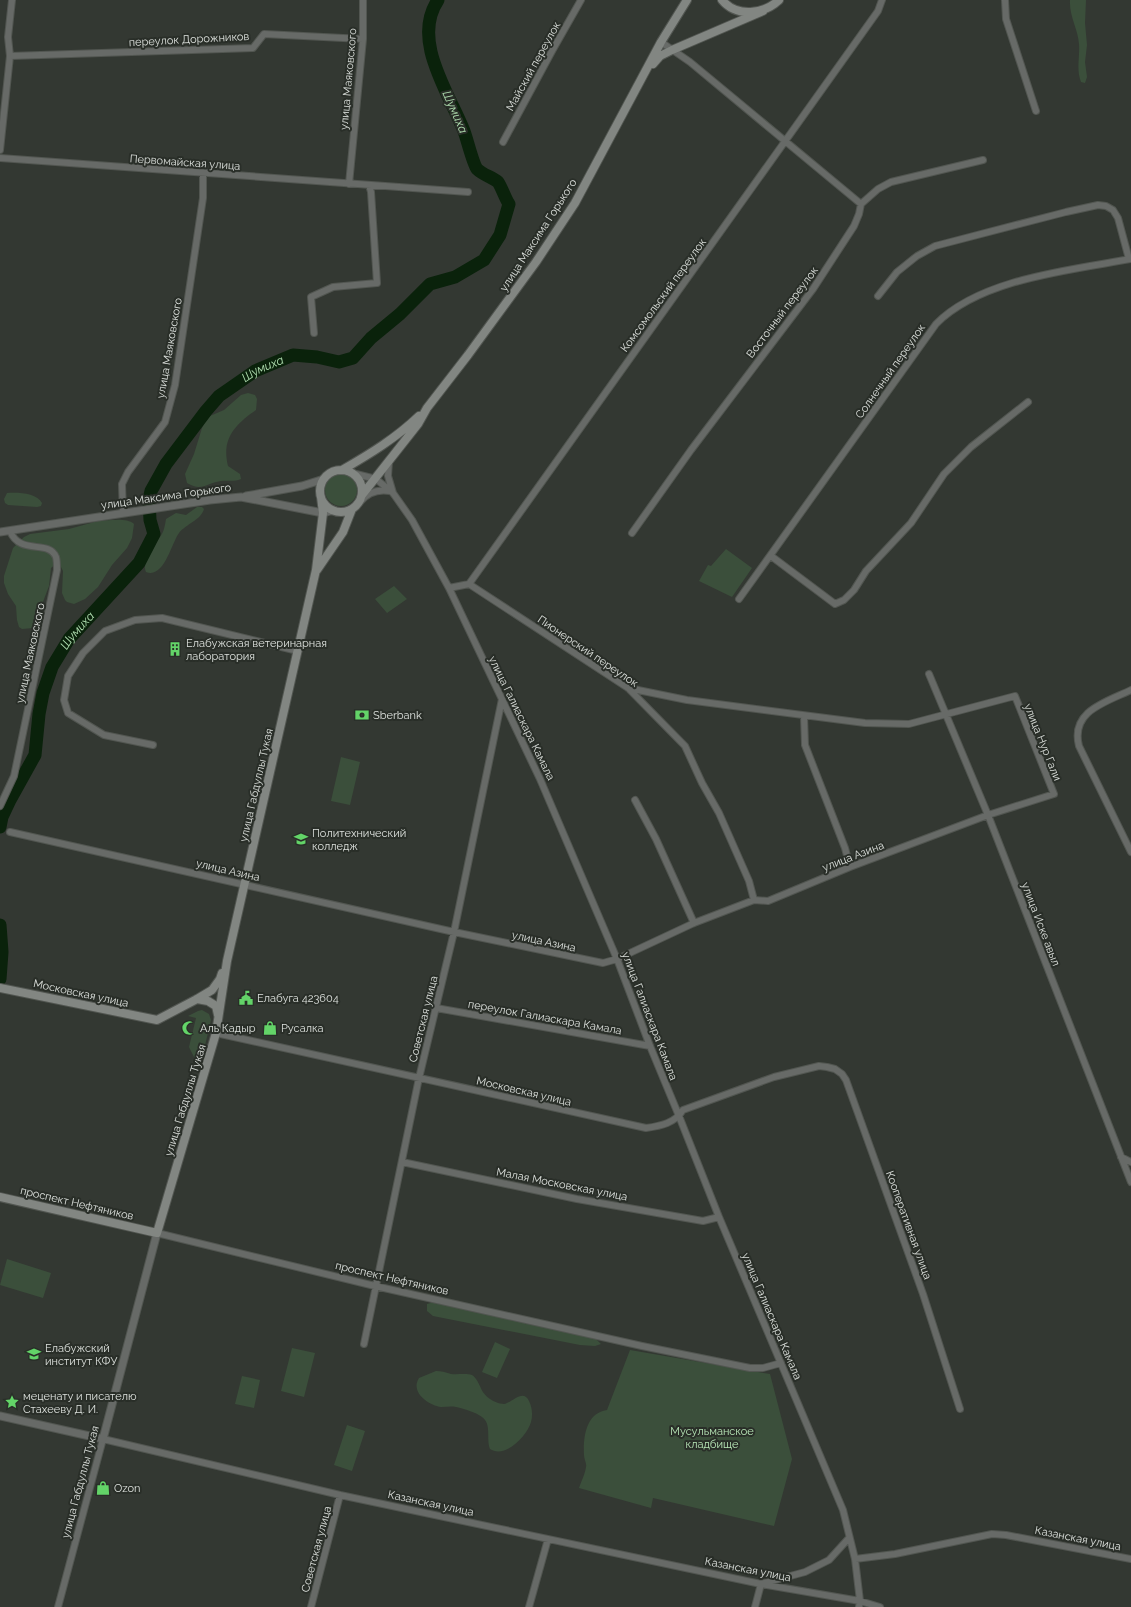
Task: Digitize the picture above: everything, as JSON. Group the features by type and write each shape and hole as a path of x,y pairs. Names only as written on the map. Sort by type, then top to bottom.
{"main road":[{"name":"улица Максима Горького","path":"334,510 346,511 352,509 361,498 418,424 427,408 532,268 566,216 661,42 687,0"},
{"path":"722,0 736,10 749,13 763,11"},
{"path":"772,6 779,0"},
{"path":"646,70 660,56 785,0"},
{"name":"улица Максима Горького","path":"324,479 329,474 342,470 395,438 427,408"},
{"path":"342,470 352,473 360,482 361,498"},
{"path":"324,479 321,488 322,497 324,503 334,510"},
{"name":"улица Габдуллы Тукая","path":"157,1233 216,1033 226,961 316,570 322,513 322,497"},
{"name":"улица Габдуллы Тукая","path":"316,570 343,532 352,509"},
{"path":"197,999 212,990 220,979 226,961"},
{"name":"Московская улица","path":"0,988 157,1020 197,999"},
{"path":"197,999 208,1001 216,1006 219,1018"},
{"name":"проспект Нефтяников","path":"0,1197 157,1233"}],"street":[{"path":"0,150 10,56 8,37 12,0"},
{"name":"улица Маяковского","path":"349,184 363,39 363,0"},
{"name":"Майский переулок","path":"503,142 581,0"},
{"name":"Комсомольский переулок","path":"469,584 878,11 882,0"},
{"path":"1005,0 1006,19 1036,111"},
{"name":"переулок Дорожников","path":"10,56 253,48 264,34 363,39"},
{"path":"0,36 8,37"},
{"path":"661,42 690,62 784,142 861,204 878,190 891,182 984,160"},
{"name":"Первомайская улица","path":"0,158 468,192"},
{"name":"улица Маяковского","path":"123,513 122,484 128,472 165,422 175,385 203,198 203,173"},
{"path":"314,332 311,297 334,287 377,283 369,185"},
{"name":"Восточный переулок","path":"632,533 691,450 814,289 854,226 861,204"},
{"path":"878,296 897,272 917,256 935,246 1066,212 1098,206 1106,206 1113,210 1118,218 1130,259"},
{"name":"Солнечный переулок","path":"739,599 936,324 946,314 978,296 1043,275 1130,259"},
{"path":"771,556 835,604 844,600 854,590 866,571 911,523 944,474 971,447 1028,402"},
{"path":"389,460 388,476 393,493"},
{"name":"улица Галиаскара Камала","path":"352,473 376,479 393,493 412,520 449,588 540,779 617,959 650,1046 719,1217 843,1510 855,1559 860,1604"},
{"path":"241,497 302,486 324,479"},
{"path":"361,498 375,491 384,490 393,493"},
{"name":"улица Максима Горького","path":"0,532 140,510 241,497 322,513 334,510"},
{"name":"улица Маяковского","path":"0,806 14,776 57,570 56,558 52,552 47,549 21,544 12,536 10,531"},
{"path":"449,588 469,584"},
{"name":"Пионерский переулок","path":"469,584 628,688 685,746 702,783 719,813 749,882 754,900"},
{"path":"153,745 104,735 68,713 64,700 68,676 83,653 105,631 135,620 162,618 298,650"},
{"name":"улица Иске авыл","path":"929,674 988,815 1131,1182"},
{"path":"628,688 687,700 865,723 909,724 946,715"},
{"path":"1131,690 1093,708 1081,720 1077,732 1079,746 1131,852"},
{"name":"улица Нур Гали","path":"946,715 1015,696 1054,794"},
{"name":"Советская улица","path":"364,1344 419,1078 454,932 502,699"},
{"path":"804,716 805,745 845,848 850,867"},
{"name":"улица Азина","path":"10,832 454,932 603,963 617,959 694,923 754,900 768,901 850,867 988,815 1054,794"},
{"path":"635,800 656,839 694,923"},
{"name":"переулок Галиаскара Камала","path":"436,1008 650,1046"},
{"name":"Московская улица","path":"216,1033 637,1127 657,1127 674,1121 683,1110 727,1093 774,1077 819,1066"},
{"name":"Кооперативная улица","path":"819,1066 827,1066 835,1069 846,1080 923,1294 960,1409"},
{"path":"1121,1157 1131,1162"},
{"name":"Малая Московская улица","path":"402,1162 577,1199 695,1220 703,1221 719,1217"},
{"name":"проспект Нефтяников","path":"157,1233 375,1286 750,1368 763,1368 781,1363"},
{"name":"улица Габдуллы Тукая","path":"58,1607 157,1233"},
{"name":"Казанская улица","path":"0,1416 340,1495 761,1584 880,1607"},
{"name":"Советская улица","path":"311,1607 340,1495"},
{"name":"Казанская улица","path":"855,1559 894,1554 992,1534 1006,1535 1131,1559"},
{"path":"755,1607 761,1584 805,1572 829,1560 849,1538"},
{"path":"529,1607 548,1539"}],"green space":[{"path":"1070,0 1086,0 1085,23 1087,45 1085,62 1087,77 1085,83 1081,82 1078,68 1079,44 1071,12"},
{"path":"248,393 255,395 257,399 256,410 242,421 232,433 227,447 226,456 228,466 240,474 241,479 221,481 200,487 192,486 187,483 185,474 194,454 205,422 210,416 224,410 241,395"},
{"path":"338,474 344,474 354,481 357,490 356,496 350,503 344,506 338,506 328,499 325,493 325,487 332,477"},
{"path":"7,493 32,495 40,500 42,503 41,506 8,505 5,503 4,499"},
{"path":"197,507 202,507 204,509 202,513 197,519 179,533 162,566 152,573 146,572 145,563 162,533 166,519 176,513 186,515"},
{"path":"122,520 134,524 132,538 127,548 112,565 98,587 85,599 74,604 67,602 62,593 63,571 60,565 56,564 51,568 49,586 33,628 22,629 19,627 16,606 8,594 4,583 4,576 13,548 24,537 30,534 69,529 98,521"},
{"path":"726,549 752,568 732,597 699,581 708,565 711,566"},
{"path":"394,586 407,599 387,613 375,599"},
{"path":"341,757 360,762 350,805 331,801"},
{"path":"202,1010 209,1014 211,1020 203,1054 195,1059 189,1047 196,1018 188,1016"},
{"path":"7,1259 51,1273 43,1298 0,1285"},
{"path":"434,1302 589,1336 596,1339 601,1344 595,1346 580,1345 433,1316 427,1311 427,1304"},
{"path":"495,1342 510,1349 497,1378 482,1372"},
{"path":"292,1348 315,1353 304,1397 281,1391"},
{"name":"Мусульманское кладбище","path":"630,1350 770,1374 792,1459 774,1526 653,1498 651,1508 579,1488 586,1466 584,1457 584,1441 587,1427 594,1416 607,1410"},
{"path":"436,1371 474,1376 485,1394 490,1399 498,1403 504,1404 521,1396 527,1397 532,1411 529,1428 525,1434 509,1449 496,1451 490,1449 487,1424 482,1417 473,1412 459,1408 436,1406 426,1401 419,1393 417,1383 419,1378"},
{"path":"242,1376 260,1380 254,1408 235,1404"},
{"path":"347,1425 365,1431 352,1471 334,1465"}],"waterway":[{"name":"Шумиха","path":"0,827 2,817 10,800 35,755 39,714 43,693 52,667 69,639 139,563 154,534 150,520 149,499 151,491 166,464 206,411 219,396 255,371 293,355 317,357 339,362 353,358 371,338 400,314 430,284 455,277 484,260 500,235 509,204 498,182 479,171 475,166 464,131 442,83 430,49 429,32 431,16 438,0"},
{"name":"Шумиха","path":"0,925 2,952 0,979"}],"place":[{"name":"Елабужская ветеринарная лаборатория","path":"175,649"},
{"name":"Sberbank","path":"362,715"},
{"name":"Политехнический колледж","path":"301,839"},
{"name":"Елабуга 423604","path":"246,998"},
{"name":"Аль Кадыр","path":"189,1028"},
{"name":"Русалка","path":"270,1028"},
{"name":"Елабужский институт КФУ","path":"34,1354"},
{"name":"меценату и писателю Стахееву Д. И.","path":"12,1402"},
{"name":"Ozon","path":"103,1488"}]}
